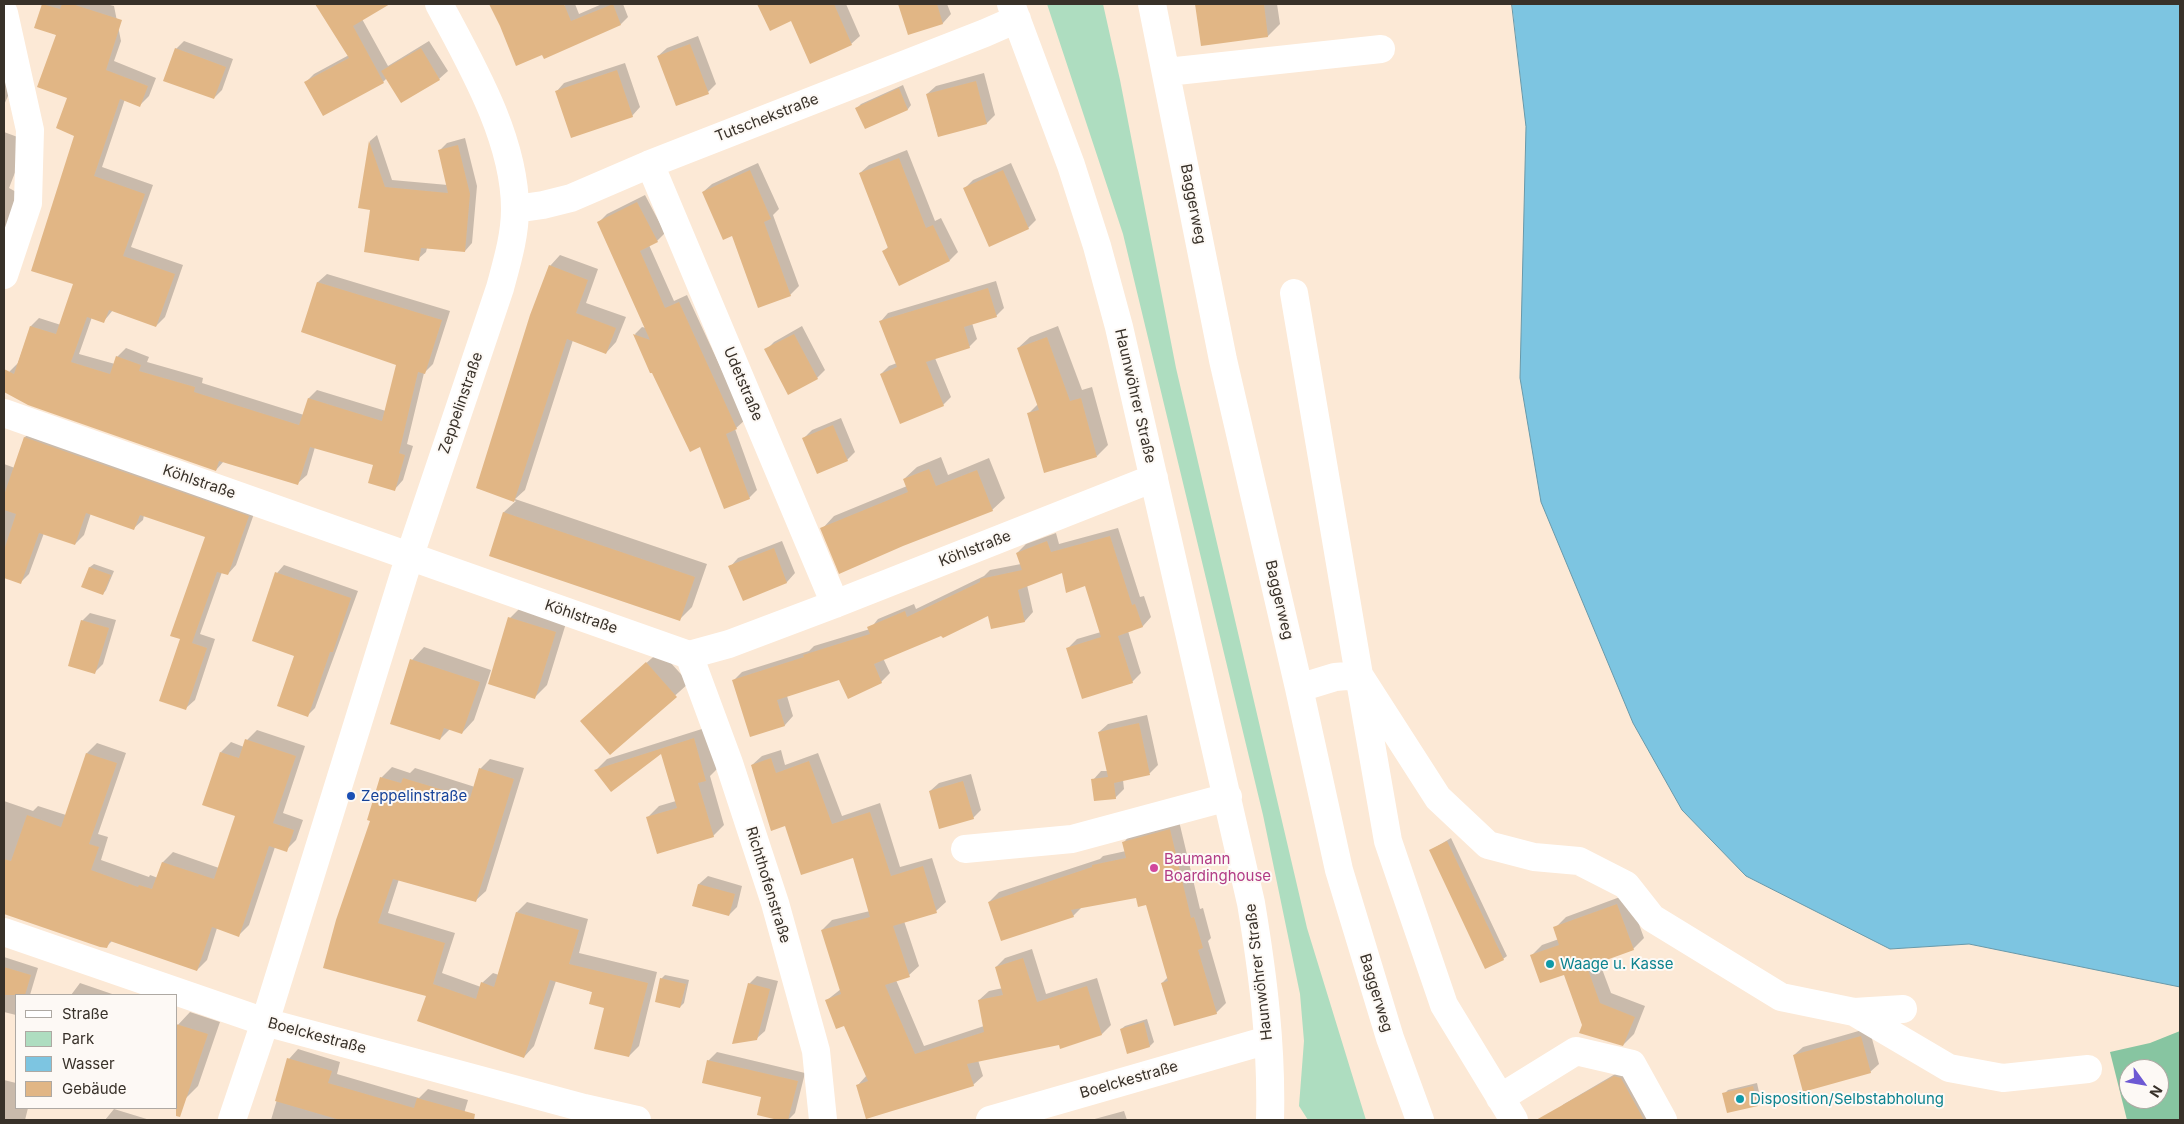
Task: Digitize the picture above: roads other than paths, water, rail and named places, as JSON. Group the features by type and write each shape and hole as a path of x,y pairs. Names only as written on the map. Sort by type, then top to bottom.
{"street":[{"name":"Zeppelinstraße","path":"232,1120 265,1022 410,555 500,288 512,242 515,209 511,171 486,92 439,4"},
{"name":"Baggerweg","path":"1152,4 1223,360 1339,870 1390,1038 1420,1120"},
{"name":"Tutschekstraße","path":"515,209 544,205 570,198 650,164 984,34 1014,11"},
{"name":"Haunwöhrer Straße","path":"1014,11 1046,95 1097,246 1121,335 1228,797 1252,903 1263,978 1271,1090 1270,1120"},
{"path":"4,13 30,130 28,203 4,275"},
{"path":"1167,72 1381,49"},
{"name":"Udetstraße","path":"650,164 835,604"},
{"path":"1294,293 1388,841 1444,1005 1507,1109 1576,1051 1632,1064 1664,1120"},
{"name":"Köhlstraße","path":"4,413 690,655 729,644 835,604 1154,478"},
{"name":"Richthofenstraße","path":"690,655 729,763 775,903 816,1052 824,1120"},
{"path":"1299,688 1336,677 1359,675"},
{"path":"1359,675 1438,798 1488,844 1534,857 1579,861 1626,885 1652,918 1781,997 1854,1012 1903,1009"},
{"path":"965,849 1072,839 1228,797"},
{"name":"Boelckestraße","path":"4,932 265,1022 582,1114 637,1120"},
{"path":"1854,1012 1949,1068 2003,1078 2088,1069"},
{"name":"Boelckestraße","path":"990,1120 1268,1040"}],"water":[{"path":"1512,4 2180,4 2180,987 1969,944 1890,949 1746,876 1682,810 1633,723 1541,502 1520,378 1526,127"}],"place":[{"name":"Zeppelinstraße","path":"351,796"},
{"name":"Baumann Boardinghouse","path":"1154,868"},
{"name":"Waage u. Kasse","path":"1550,964"},
{"name":"Disposition/Selbstabholung","path":"1740,1099"}]}
